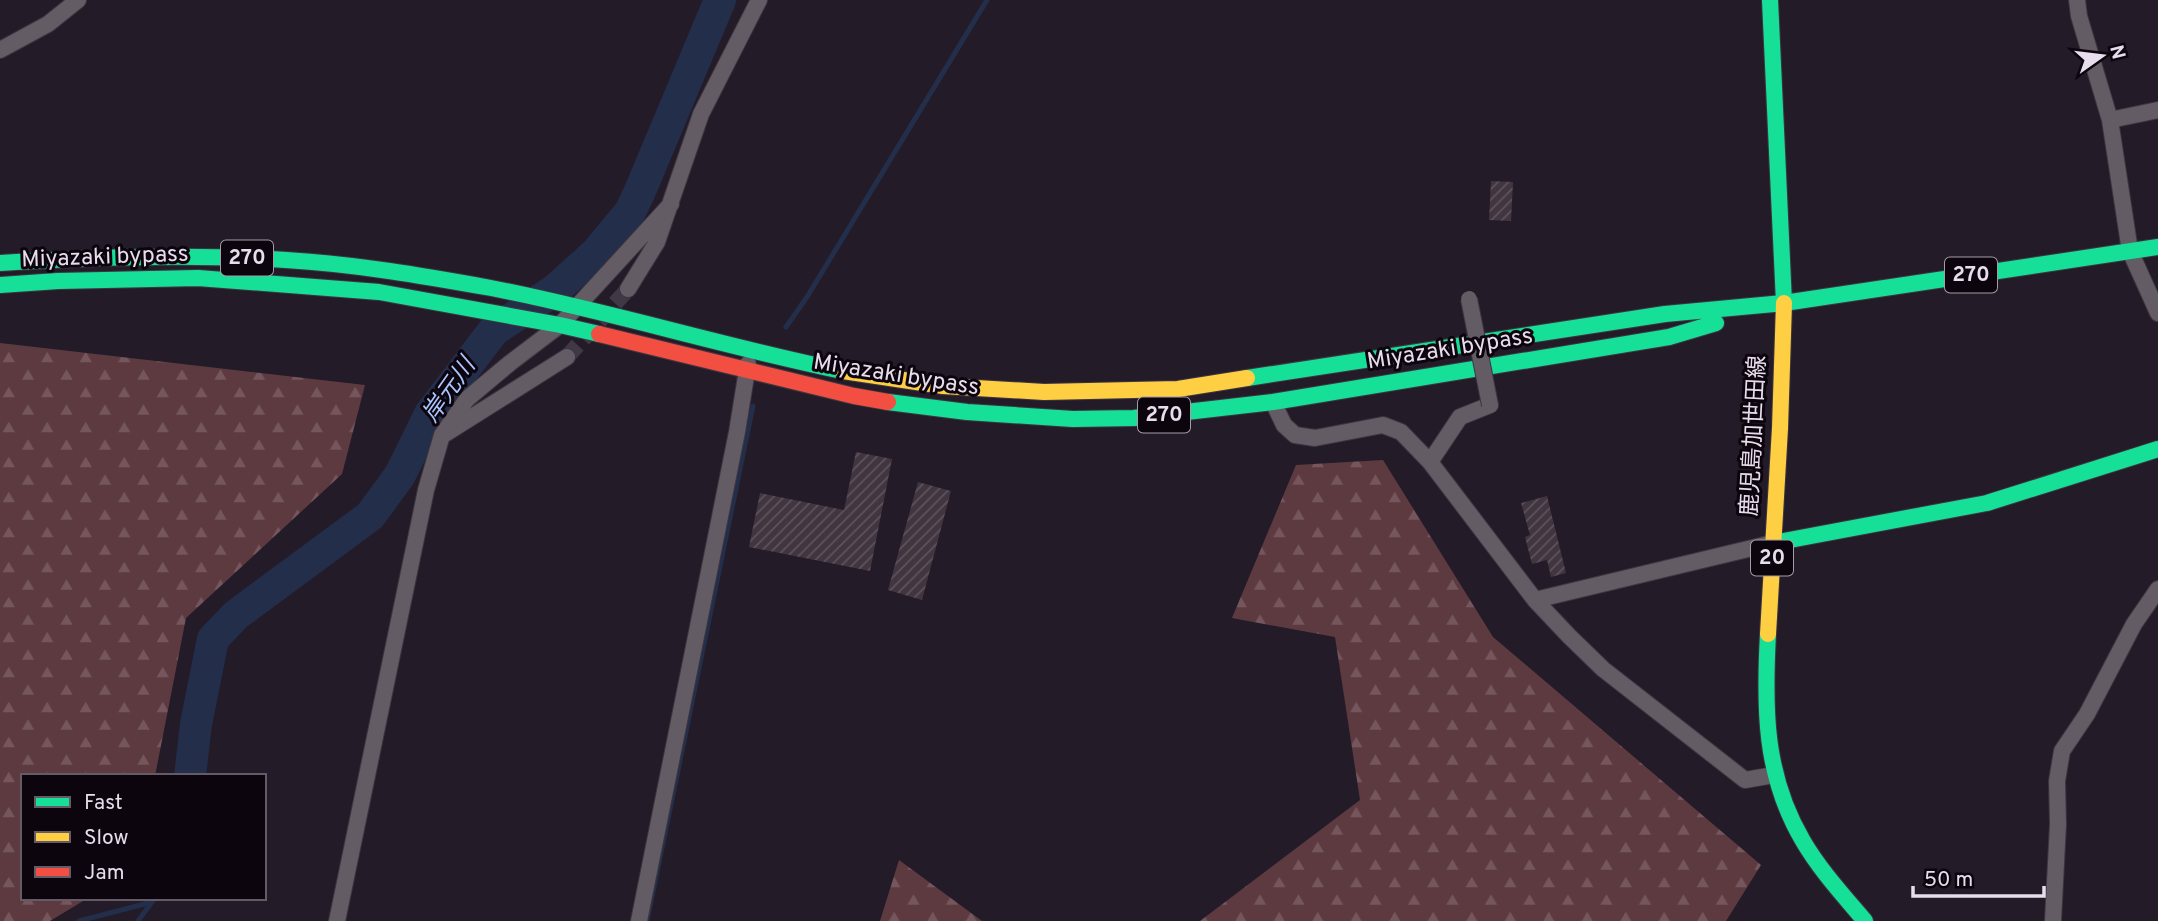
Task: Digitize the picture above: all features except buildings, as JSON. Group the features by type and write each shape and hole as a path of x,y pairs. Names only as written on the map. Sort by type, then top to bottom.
{"main road":[{"name":"鹿児島加世田線","path":"1770,0 1784,303 1765,695 1766,737 1774,775 1786,809 1801,838 1815,861 1865,921"},
{"name":"Miyazaki bypass","path":"0,263 60,259 223,257 325,264 493,289 751,350 908,382 1036,393 1100,393 1178,389 1665,314 1784,303 2158,247"},
{"name":"Miyazaki bypass","path":"0,285 198,278 379,292 552,324 854,396 910,406 1073,419 1134,418 1273,402 1669,337 1784,303"},
{"path":"1773,543 1987,503 2158,449"}],"street":[{"path":"0,50 48,24 78,0"},
{"path":"628,289 657,242 701,114 759,0"},
{"path":"2077,0 2079,16 2110,120 2130,251 2158,313"},
{"path":"2110,120 2158,110"},
{"path":"337,921 426,490 441,437 467,399 552,324 671,204"},
{"path":"1430,462 1460,417 1490,405 1469,299"},
{"path":"639,921 751,350"},
{"path":"441,437 567,357"},
{"path":"1273,402 1284,425 1295,435 1315,438 1383,425 1401,432 1430,462 1535,600 1603,668 1745,780 1774,775"},
{"path":"1535,600 1773,543"},
{"path":"2053,921 2058,824 2056,789 2062,751 2087,715 2134,624 2158,589"}],"green space":[{"path":"0,343 365,385 342,474 186,618 155,774 21,774 21,900 85,900 50,921 0,921"},
{"path":"1383,460 1493,637 1761,865 1726,921 1200,921 1360,800 1335,637 1232,618 1296,465"},
{"path":"899,860 982,921 880,921"}],"waterway":[{"name":"岸元川","path":"190,774 196,724 213,639 236,615 370,516 400,475 430,414 494,330 555,290 596,253 630,212 720,0"},
{"path":"786,327 807,297 987,0"},
{"path":"647,921 753,406"},
{"name":"岸元川","path":"79,921 154,900"},
{"path":"138,921 152,902"}],"tunnel":[{"path":"567,357 628,289"}],"traffic: fast":[{"path":"1770,0 1784,303"},
{"path":"1247,378 1665,314 1784,303 2158,247"},
{"path":"0,263 215,257 364,267 535,297 843,371"},
{"path":"0,285 198,278 379,292 599,334"},
{"path":"888,402 967,412 1073,419 1134,418 1273,402 1669,337 1716,323"},
{"path":"1773,543 1987,503 2158,449"},
{"path":"1768,634 1766,688 1769,740 1781,791 1790,816 1810,852 1865,921"}],"traffic: slow":[{"path":"1768,634 1784,303"},
{"path":"843,371 943,386 1044,392 1178,389 1247,378"}],"traffic: jam":[{"path":"599,334 888,402"}]}
